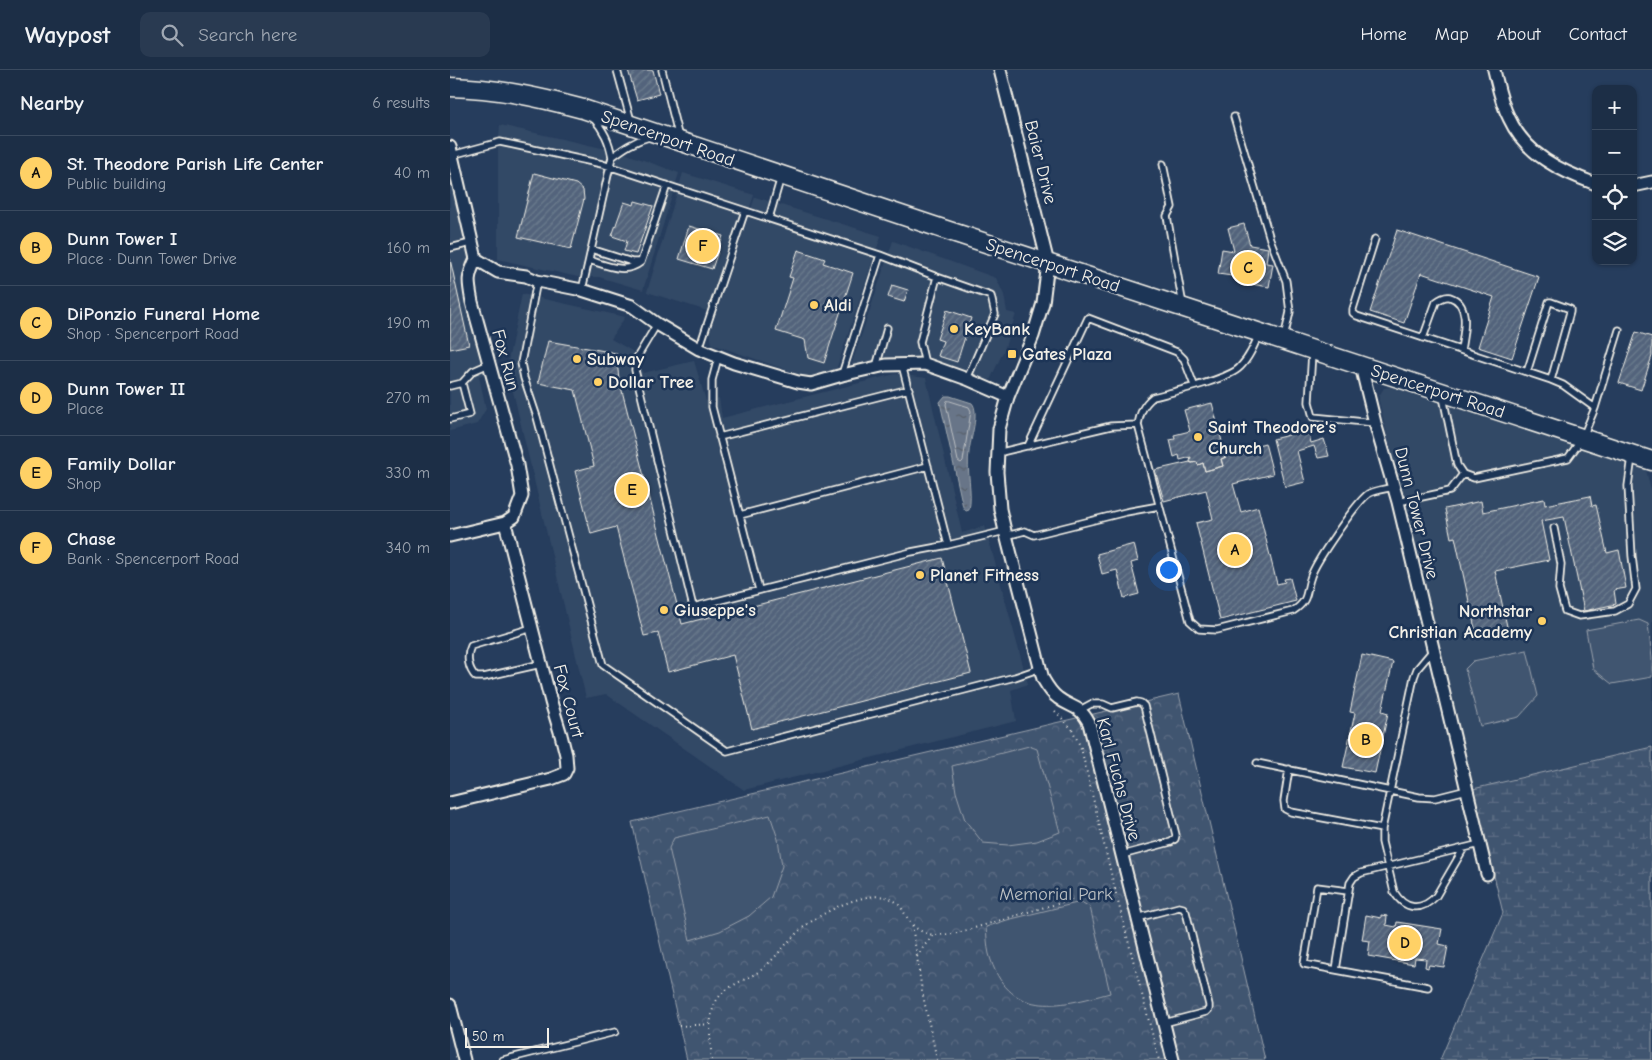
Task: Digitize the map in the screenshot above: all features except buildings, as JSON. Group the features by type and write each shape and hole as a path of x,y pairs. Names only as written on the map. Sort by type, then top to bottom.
{"main road":[{"name":"Spencerport Road","path":"450,87 534,96 583,109 781,176 1652,461"}],"street":[{"name":"Baier Drive","path":"1000,70 1048,263"},
{"path":"1494,70 1502,100 1519,136 1535,154 1554,167 1592,182"},
{"path":"451,151 454,182 476,259 498,272 526,276 537,281 582,290 632,306 657,324 718,358 798,382 811,384 886,365 925,364 967,379 1008,398"},
{"path":"1637,185 1652,182"},
{"name":"Fox Run","path":"476,259 469,274 469,287 517,465 522,496 514,517 505,523"},
{"name":"Karl Fuchs Drive","path":"1048,263 1043,303 1033,336 1008,398 999,429 997,453 998,491 1006,533 1040,668 1048,687 1060,700 1080,710 1089,723 1173,1060"},
{"name":"Dunn Tower Drive","path":"1361,366 1398,502 1487,874"},
{"path":"450,536 505,523"},
{"name":"Fox Court","path":"450,803 551,779 564,774 567,768 566,755 505,523"},
{"path":"450,1006 464,1060"}],"lane":[{"path":"617,70 633,126"},
{"path":"662,70 680,142"},
{"path":"582,290 612,157 605,134 583,109"},
{"path":"1234,117 1270,239 1286,281 1290,312 1284,340"},
{"path":"612,157 624,147 636,141 658,135"},
{"path":"451,151 500,142 610,166 880,255 991,296 995,314 967,379"},
{"path":"1163,164 1172,206 1167,216 1184,307"},
{"path":"770,218 781,176"},
{"path":"589,260 624,269 634,267 641,262 667,185"},
{"path":"699,349 745,211"},
{"path":"1375,239 1353,313 1357,316 1551,380 1595,408"},
{"path":"450,248 471,243"},
{"path":"591,249 632,262 641,262"},
{"path":"842,375 880,255"},
{"path":"925,364 920,342 937,277"},
{"path":"537,281 521,363 603,665 727,751 1015,677 1040,668"},
{"path":"1423,338 1436,302 1440,299 1451,298 1457,301 1464,313 1461,350"},
{"path":"1527,372 1549,302 1551,302 1570,309 1570,312 1551,380"},
{"path":"1028,446 1088,318 1177,352 1184,359 1194,385"},
{"path":"657,324 636,359 635,370 694,607 911,552 1006,533 1025,531 1034,535 1126,512 1159,506"},
{"path":"876,367 887,328"},
{"path":"1442,392 1457,465 1463,474 1474,478 1568,458 1582,439 1595,408 1619,330"},
{"path":"1260,332 1250,354 1239,369 1228,376 1153,397 1140,412 1138,425 1190,621 1199,629 1217,630 1292,611 1301,606 1306,598 1311,576 1317,564 1356,506 1369,493 1394,487"},
{"path":"1313,350 1309,402 1313,417 1375,423"},
{"path":"718,358 712,380 712,407 759,590"},
{"path":"450,386 462,384 473,371 489,364"},
{"path":"902,365 948,545"},
{"path":"450,419 470,414 462,384"},
{"path":"720,437 909,389"},
{"path":"997,453 1111,426 1138,425"},
{"path":"1554,528 1561,564 1559,589 1565,611 1579,616 1615,611 1628,604 1636,589 1628,486 1633,455"},
{"path":"740,515 928,466"},
{"path":"1398,502 1450,491 1463,474"},
{"path":"532,628 471,646 468,657 471,672 476,677 484,677 541,664"},
{"path":"1434,650 1417,668 1414,677 1382,830 1382,842 1394,892 1398,898 1404,904 1410,906 1424,906 1436,896 1464,848"},
{"path":"1080,710 1091,704 1103,704 1112,708 1137,702 1144,706 1176,835 1175,839 1171,842 1122,855"},
{"path":"1257,763 1419,797 1435,798 1467,790"},
{"path":"1289,769 1284,801 1285,809 1291,812 1382,830"},
{"path":"1336,970 1348,891 1354,877 1361,873 1480,844"},
{"path":"1348,891 1317,887 1304,964 1428,986"},
{"path":"1137,918 1180,907 1186,912 1209,1009 1206,1012 1164,1023"},
{"path":"503,1060 615,1032"}],"path":[{"path":"1060,700 1055,710 1072,729 1081,748 1158,1060"},
{"path":"712,1060 711,1024 715,1004 722,993 766,965 799,931 829,910 856,900 875,896 886,897 894,900 902,908 918,930 934,935 954,934 1045,907 1129,886"},
{"path":"912,924 922,991 937,1060"},
{"path":"917,957 934,935"},
{"path":"679,1026 711,1024"}],"shaded area":[{"path":"500,125 624,153 679,173 643,290 599,277 578,277 498,259 498,152"},
{"path":"683,173 754,195 714,313 647,292"},
{"path":"450,180 496,369 479,376 486,409 477,424 450,431"},
{"path":"755,197 881,236 836,370 808,377 712,344 710,332"},
{"path":"893,241 996,278 1004,295 1007,312 1016,314 1004,350 990,380 918,357 887,358 850,369"},
{"path":"522,294 625,317 611,339 632,351 643,373 694,361 706,401 719,398 722,418 895,374 926,378 962,533 985,526 1028,684 1011,690 1016,721 744,790 606,694 586,698 507,366"},
{"name":"Northstar Christian Academy","path":"1391,387 1646,470 1652,494 1652,747 1473,789 1379,401 1379,396 1384,388"}],"green space":[{"path":"1639,620 1648,624 1652,677 1612,684 1593,669 1586,630"},
{"path":"1527,650 1538,696 1519,717 1480,726 1465,669 1473,661"},
{"name":"Memorial Park","path":"1179,694 1265,1060 687,1060 632,822"},
{"path":"1029,746 1037,749 1060,832 1037,841 1008,845 983,843 965,820 956,792 952,766"},
{"path":"1652,747 1652,1060 1440,1060 1503,913 1473,789"},
{"path":"770,815 778,839 782,866 771,897 749,916 720,931 690,940 669,848 674,838"},
{"path":"1081,902 1090,907 1110,993 1072,1002 1037,1004 1022,999 1009,990 998,975 989,954 986,927"}],"water":[{"path":"945,396 972,403 974,407 975,419 968,459 970,503 969,510 966,511 963,507 940,402"}],"place":[{"name":"Chase","path":"703,246"},
{"name":"DiPonzio Funeral Home","path":"1248,268"},
{"name":"Aldi","path":"814,305"},
{"name":"KeyBank","path":"954,329"},
{"name":"Gates Plaza","path":"1012,354"},
{"name":"Subway","path":"577,359"},
{"name":"Dollar Tree","path":"598,382"},
{"name":"Saint Theodore's Church","path":"1198,437"},
{"name":"Family Dollar","path":"632,490"},
{"name":"St. Theodore Parish Life Center","path":"1235,550"},
{"name":"Planet Fitness","path":"920,575"},
{"name":"Giuseppe's","path":"664,610"},
{"name":"Northstar Christian Academy","path":"1542,621"},
{"name":"Dunn Tower I","path":"1366,740"},
{"name":"Dunn Tower II","path":"1405,943"}]}
